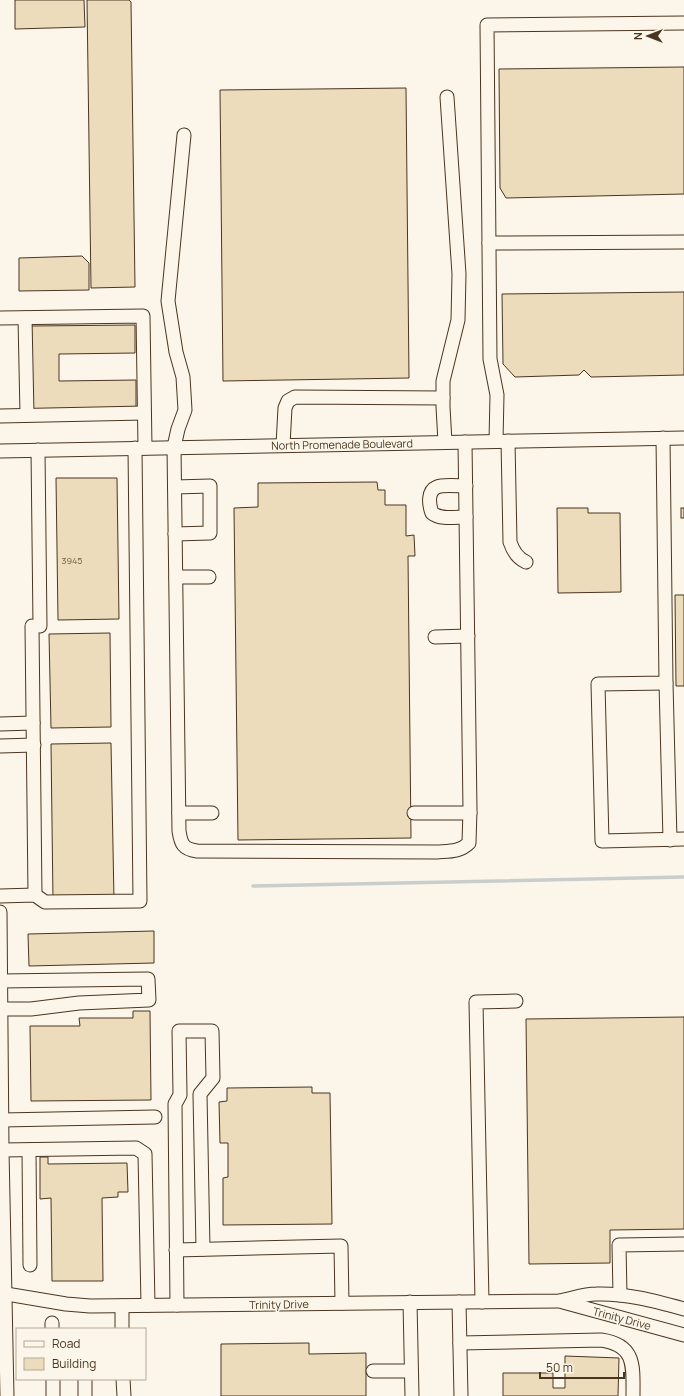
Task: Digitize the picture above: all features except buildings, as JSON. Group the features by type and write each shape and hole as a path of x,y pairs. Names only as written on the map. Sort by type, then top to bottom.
{"street":[{"path":"526,562 520,559 513,550 510,542 497,395 490,359 487,25 684,23"},
{"path":"445,442 443,381 458,320 459,274 447,97"},
{"path":"184,135 168,301 176,352 183,377 186,410 178,429 174,447 179,814 181,843 188,850 437,852 458,850 464,848 469,843 470,814 465,442"},
{"path":"489,243 684,242"},
{"path":"0,318 143,316 144,413 140,448 140,900 45,902 35,895 0,896"},
{"path":"25,318 27,415"},
{"path":"283,445 285,408 288,401 295,397 443,398"},
{"path":"0,416 144,413"},
{"path":"663,438 666,683 670,840"},
{"name":"North Promenade Boulevard","path":"0,451 684,438"},
{"path":"35,895 33,723 36,626 38,450"},
{"path":"175,487 210,486 210,533 175,534"},
{"path":"466,486 437,487 430,496 429,501 432,513 436,516 466,517"},
{"path":"176,577 209,577"},
{"path":"435,637 468,636"},
{"path":"666,683 598,684 602,841 684,839"},
{"path":"0,724 33,723"},
{"path":"0,746 34,745"},
{"path":"414,813 470,814"},
{"path":"179,814 212,814"},
{"path":"0,912 3,1339 7,1396"},
{"path":"1,987 148,979 149,1000 79,1003 31,1009 1,1009"},
{"path":"482,1302 476,1002 516,1001"},
{"path":"177,1305 175,1104 180,1095 179,1031 212,1031 213,1078 200,1094 202,1249"},
{"path":"180,1095 200,1094"},
{"path":"2,1126 155,1117"},
{"path":"2,1150 136,1148 145,1154 148,1305"},
{"path":"29,1150 30,1265"},
{"path":"620,1295 620,1245 684,1244"},
{"path":"176,1250 341,1246 342,1303"},
{"name":"Trinity Drive","path":"3,1293 66,1304 90,1306 559,1301 595,1294 620,1295 651,1300 684,1309"},
{"name":"Trinity Drive","path":"559,1301 684,1335"},
{"path":"410,1302 412,1396"},
{"path":"459,1302 461,1396"},
{"path":"122,1306 122,1328"},
{"path":"460,1343 612,1341 622,1346 628,1353 633,1375 633,1396"},
{"path":"373,1372 411,1370"},
{"path":"53,1380 53,1396"},
{"path":"85,1380 85,1396"},
{"path":"123,1380 124,1396"}],"waterway":[{"path":"253,886 684,877"}]}
